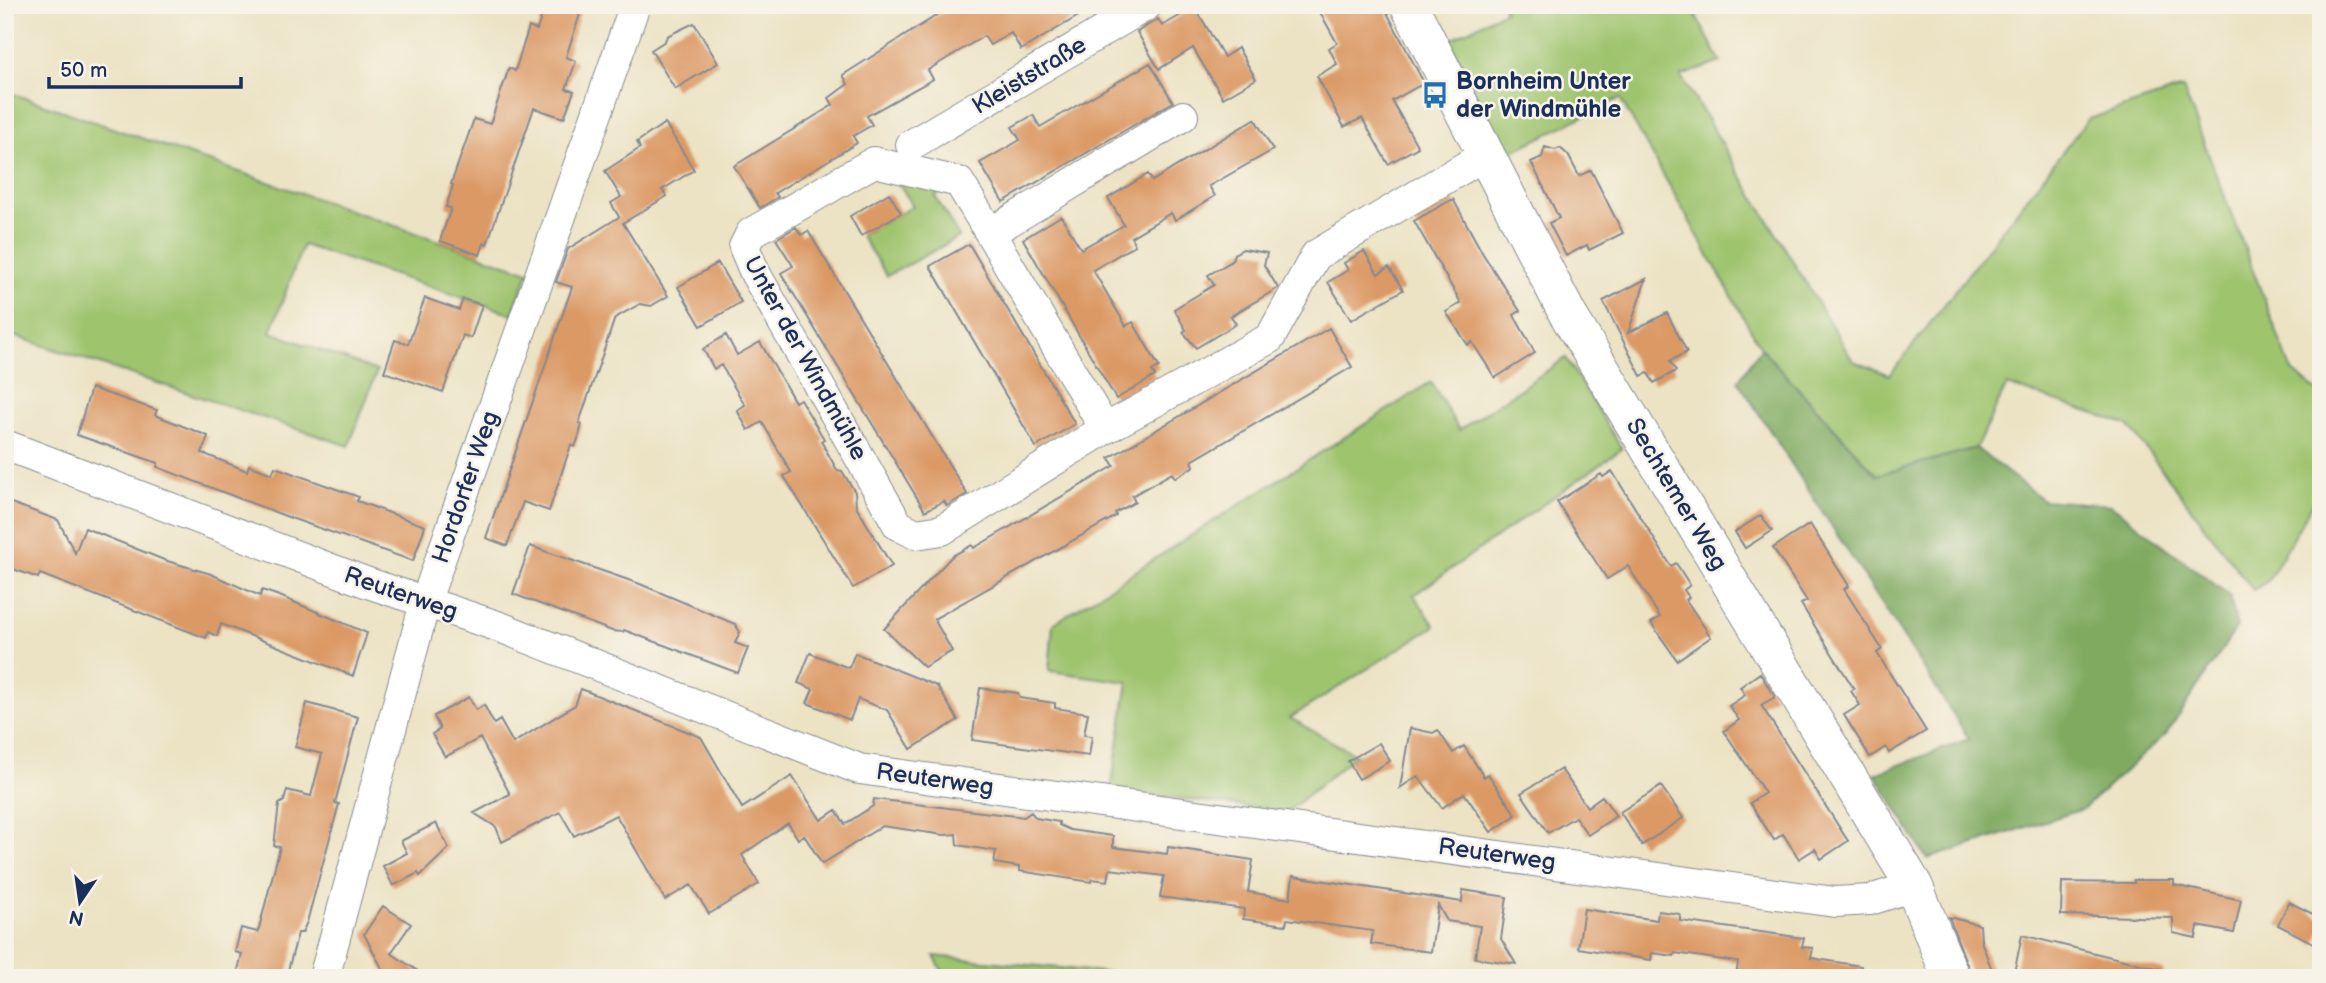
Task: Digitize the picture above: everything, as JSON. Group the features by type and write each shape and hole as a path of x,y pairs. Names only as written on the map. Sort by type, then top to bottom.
{"street":[{"name":"Hordorfer Weg","path":"324,978 425,603 635,5"},
{"name":"Kleiststraße","path":"911,145 1147,5"},
{"name":"Sechtemer Weg","path":"1409,5 1567,313 1914,886 1951,978"},
{"path":"990,233 1183,116"},
{"name":"Unter der Windmühle","path":"1105,429 959,182 874,162 751,233 744,247 762,285 898,525 916,534 942,530 1105,429 1270,338 1316,255 1487,155"},
{"name":"Reuterweg","path":"5,445 425,603 500,627 859,769 1835,902 1870,900 1914,886"}],"green space":[{"path":"1502,5 1690,5 1721,62 1681,76 1853,361 1890,375 2088,119 2183,88 2291,369 2321,395 2321,489 2268,581 2253,590 2128,425 2007,385 1976,448 1877,475 1761,348 1620,98 1505,155 1450,40 1505,11"},
{"path":"5,91 529,272 512,314 303,245 271,332 377,371 349,446 5,333"},
{"path":"893,174 949,187 935,196 959,237 887,276 861,236 913,206"},
{"path":"1761,348 1877,475 1976,448 2043,500 2111,505 2230,596 2237,627 2166,734 2083,809 1927,859 1875,774 1969,739 1738,381"},
{"path":"1566,358 1622,449 1414,595 1435,626 1290,718 1356,755 1287,812 1111,790 1128,682 1049,671 1053,624 1431,382 1459,430"},
{"path":"934,956 1141,976 1142,978 946,978"}],"building":[{"path":"545,5 583,5 566,57 576,61 566,89 574,91 564,118 534,108 487,244 484,243 480,255 440,241 451,208 446,207 453,185 451,184 474,119 490,124 509,68 515,71 529,27 537,30"},
{"path":"953,5 1097,5 1021,50 1011,33 990,45 984,36 928,70 933,79 867,116 872,125 853,136 857,143 775,193 778,197 760,208 734,166 833,105 829,98 848,84 843,75"},
{"path":"1316,5 1383,5 1424,83 1392,101 1418,147 1388,164 1362,118 1344,127 1317,76 1337,64 1329,48 1337,43"},
{"path":"1195,7 1224,57 1238,48 1256,79 1223,98 1193,48 1159,69 1137,32 1158,19 1162,26"},
{"path":"694,23 718,63 675,89 651,50 665,41 667,36"},
{"path":"1150,63 1173,102 1003,202 980,163 1020,140 1012,127 1033,115 1040,127"},
{"path":"1255,119 1273,150 1209,186 1215,196 1175,220 1171,213 1131,237 1135,245 1093,270 1126,326 1133,322 1159,367 1152,371 1155,376 1116,399 1023,239 1061,216 1081,249 1124,225 1108,198 1148,174 1152,181"},
{"path":"665,123 694,170 662,190 667,196 623,223 668,296 651,306 640,304 615,318 579,423 582,424 579,436 575,447 571,445 549,511 523,502 507,546 486,538 572,287 556,282 568,249 619,217 611,203 621,197 605,171 640,148 637,142"},
{"path":"1545,147 1555,150 1560,148 1568,155 1579,176 1591,170 1623,233 1589,250 1587,245 1566,256 1549,223 1559,218 1531,162 1542,157"},
{"path":"889,193 901,213 861,236 850,216"},
{"path":"1453,199 1483,254 1520,311 1514,315 1535,353 1495,378 1472,342 1468,345 1446,312 1461,303 1414,221"},
{"path":"796,227 801,235 808,231 967,494 947,506 944,501 925,511 781,273 793,266 776,239"},
{"path":"969,244 1075,424 1036,447 930,266"},
{"path":"1243,249 1267,253 1264,265 1278,288 1231,316 1236,324 1196,348 1183,332 1186,330 1174,309 1214,285 1208,275 1232,261 1234,254"},
{"path":"1364,251 1378,274 1389,267 1403,290 1351,320 1328,282 1348,270 1344,263"},
{"path":"718,263 741,302 701,326 678,287"},
{"path":"1646,279 1628,333 1667,313 1687,352 1670,361 1676,371 1654,383 1648,373 1641,376 1603,301"},
{"path":"425,298 459,310 463,299 482,305 471,338 463,335 443,392 384,372 395,340 408,344"},
{"path":"1329,328 1352,367 1192,461 1194,466 1175,478 1172,473 1132,496 1135,502 1115,513 1116,516 934,619 952,651 924,667 884,629 952,556 972,545 974,548 1114,466 1109,458"},
{"path":"726,335 737,355 760,342 795,402 800,399 824,439 821,441 837,470 842,471 855,492 856,506 892,566 853,588 784,476 791,472 762,422 748,430 737,410 745,405 721,365 714,369 703,349"},
{"path":"91,388 157,410 155,415 208,436 202,453 247,471 249,465 272,474 275,467 359,497 357,501 425,526 413,561 288,517 157,467 158,463 77,435"},
{"path":"1612,471 1671,566 1676,563 1690,585 1684,590 1689,597 1686,600 1711,637 1677,660 1651,623 1660,617 1628,566 1607,579 1557,502 1601,474 1603,477"},
{"path":"11,503 58,520 75,553 85,528 164,560 211,574 260,596 262,590 282,597 367,633 353,676 221,624 217,636 208,632 206,638 40,574 38,578 5,566 5,517"},
{"path":"1761,515 1772,531 1745,548 1735,532"},
{"path":"1810,524 1849,586 1844,589 1882,649 1877,653 1926,731 1889,753 1886,747 1870,757 1844,715 1860,705 1851,691 1854,689 1801,604 1807,601 1773,548"},
{"path":"530,546 640,584 735,624 740,632 735,643 748,648 738,673 624,630 612,631 513,594"},
{"path":"810,653 849,668 855,653 937,686 958,720 911,749 887,710 858,699 850,720 807,703 813,689 798,683"},
{"path":"1760,673 1775,697 1761,705 1848,841 1821,859 1815,849 1799,859 1783,834 1774,840 1750,803 1765,793 1724,731 1739,720 1729,706 1745,695 1740,687"},
{"path":"980,688 1018,693 1020,698 1055,703 1055,708 1088,713 1084,735 1092,736 1089,756 972,740"},
{"path":"581,689 701,737 742,808 792,776 821,820 836,810 845,824 873,806 874,799 1024,817 1031,812 1036,818 1059,822 1059,825 1070,830 1113,836 1113,847 1167,854 1168,847 1253,860 1248,892 1290,899 1293,876 1462,902 1463,890 1507,897 1501,939 1516,964 1475,958 1480,926 1447,921 1438,905 1431,952 1371,944 1373,931 1287,919 1286,925 1243,919 1244,909 1160,897 1164,876 1110,869 1108,881 1092,879 1091,882 1019,871 1019,867 994,863 996,851 957,845 956,834 944,835 882,826 822,864 804,835 798,839 788,823 742,855 759,884 709,914 691,885 665,900 616,815 574,836 560,812 502,842 496,827 474,813 510,794 480,738 445,757 432,734 440,729 434,716 469,697 476,710 484,705 494,724 500,720 513,743 575,705"},
{"path":"307,703 358,717 335,803 339,804 307,922 302,933 298,933 286,978 236,978 242,954 235,952 241,928 258,932 280,847 274,846 279,804 284,801 287,790 311,796 322,754 295,747"},
{"path":"1410,728 1433,733 1438,730 1453,753 1464,746 1484,777 1488,774 1516,815 1491,832 1464,793 1442,808 1418,776 1400,788"},
{"path":"1379,743 1390,761 1359,779 1348,761"},
{"path":"1561,769 1587,807 1602,796 1616,816 1588,835 1575,817 1548,833 1521,793"},
{"path":"1661,786 1683,818 1642,845 1620,812"},
{"path":"436,823 449,848 420,876 418,873 393,886 383,866 407,853 401,841"},
{"path":"2134,880 2174,880 2174,885 2241,900 2234,933 2198,926 2196,938 2173,933 2173,918 2061,915 2062,882 2134,883"},
{"path":"2289,902 2321,918 2321,931 2315,944 2278,925"},
{"path":"383,906 411,924 391,953 428,978 387,978 364,934"},
{"path":"1584,909 1657,920 1658,911 1680,914 1680,921 1804,938 1802,947 1813,948 1811,958 1861,966 1860,978 1736,978 1738,962 1675,953 1674,956 1652,953 1651,960 1578,948"},
{"path":"1949,917 1980,925 1981,941 1995,978 1972,978"},
{"path":"2022,935 2164,970 2163,978 2013,978"}],"place":[{"name":"Bornheim Unter der Windmühle","path":"1435,95"}]}
